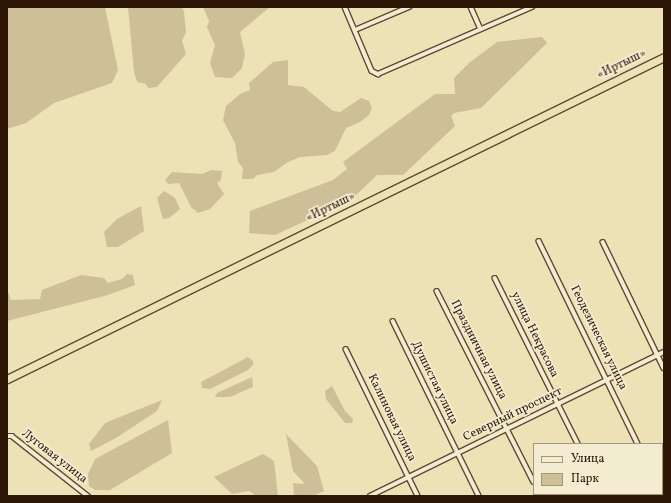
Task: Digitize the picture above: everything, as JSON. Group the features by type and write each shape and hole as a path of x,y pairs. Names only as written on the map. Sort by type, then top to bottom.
{"highway":[{"name":"«Иртыш»","path":"7,379 664,56"}],"street":[{"path":"345,7 372,71 378,74 532,7"},
{"path":"355,30 409,7"},
{"path":"471,7 480,29"},
{"name":"Геодезическая улица","path":"539,241 638,443"},
{"path":"603,242 664,368"},
{"name":"улица Некрасова","path":"495,278 578,443"},
{"name":"Праздничная улица","path":"437,291 533,480"},
{"name":"Душистая улица","path":"393,321 479,496"},
{"name":"Калиновая улица","path":"346,349 418,496"},
{"name":"Северный проспект","path":"370,496 664,352"},
{"name":"Луговая улица","path":"7,436 12,436 88,496"}],"green space":[{"path":"7,7 105,7 118,70 112,83 54,103 26,123 7,129"},
{"path":"128,7 182,7 184,12 186,32 182,41 186,54 157,87 148,88 146,84 137,82 134,72"},
{"path":"203,7 270,7 240,32 245,54 242,68 232,78 215,77 210,63 215,45 207,27 209,21"},
{"path":"542,37 547,43 481,108 454,113 451,116 455,126 403,175 377,175 351,200 275,235 249,233 250,211 333,180 347,169 343,162 435,94 455,94 454,78 469,63 497,42"},
{"path":"288,60 288,85 304,87 333,111 340,112 361,98 369,101 372,108 369,115 360,122 346,128 335,151 327,155 300,157 288,162 274,172 257,175 253,179 242,179 243,168 238,162 235,143 223,120 226,106 240,94 250,90 249,83 273,62"},
{"path":"211,170 222,171 221,180 217,183 224,194 210,209 198,213 191,207 179,183 168,184 165,180 172,172 202,174"},
{"path":"164,191 175,198 180,209 169,218 163,219 157,198"},
{"path":"141,206 144,231 118,247 107,247 104,232 117,219"},
{"path":"127,274 133,275 135,285 108,295 7,321 7,289 11,300 40,299 42,290 81,275 104,278 108,283 122,279"},
{"path":"248,357 253,361 253,365 248,370 210,389 202,388 201,382"},
{"path":"252,377 253,387 230,397 215,397 217,393"},
{"path":"332,386 345,411 353,419 352,423 345,423 326,399 325,391"},
{"path":"162,400 157,411 116,438 91,451 89,444 105,423"},
{"path":"168,420 172,453 110,490 95,490 89,486 88,474 95,459"},
{"path":"286,434 317,466 324,491 313,496 294,496 293,483 305,484 293,471"},
{"path":"263,454 274,461 278,496 252,496 254,494 249,491 232,494 214,477"}]}
